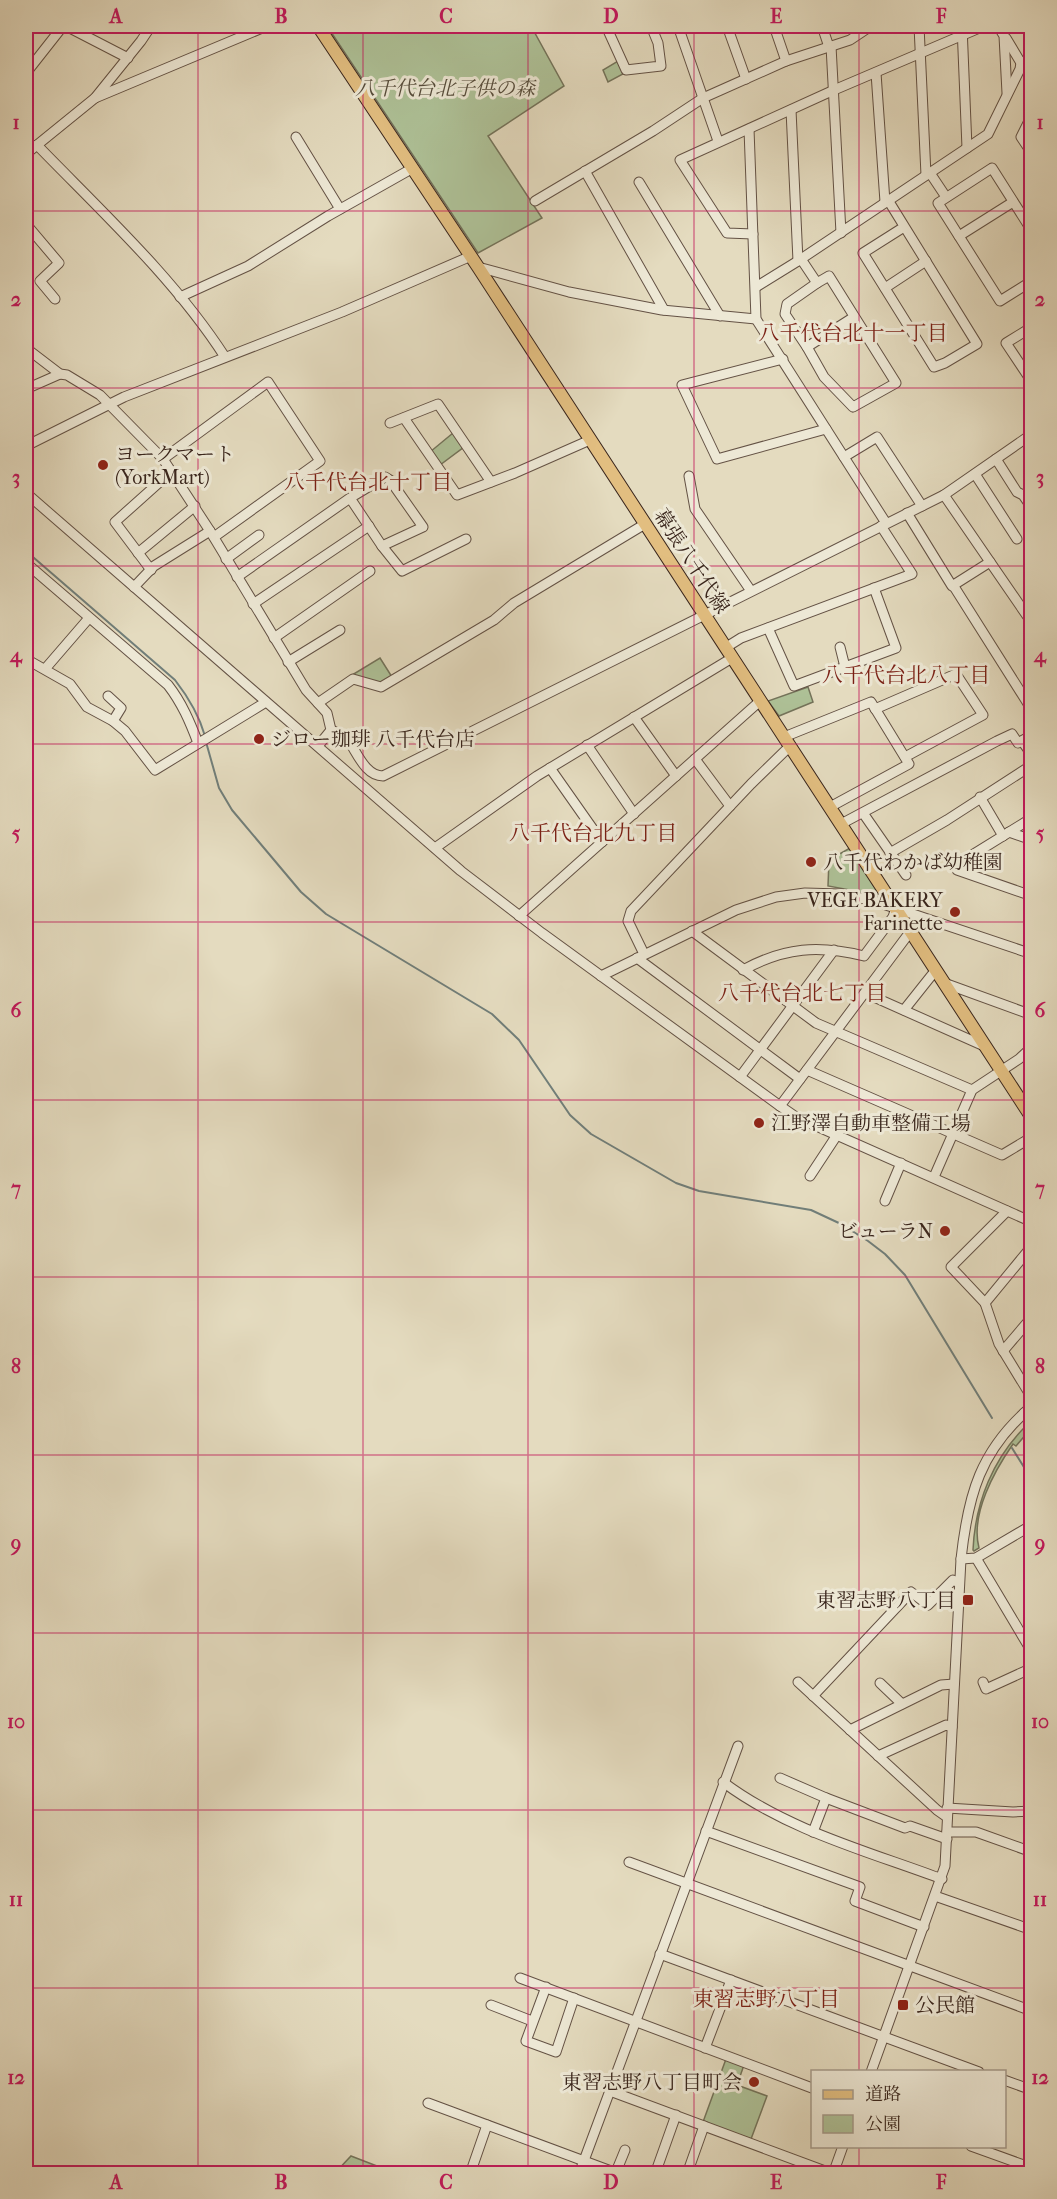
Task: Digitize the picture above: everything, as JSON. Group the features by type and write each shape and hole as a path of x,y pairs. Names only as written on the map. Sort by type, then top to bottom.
{"main road":[{"name":"幕張八千代線","path":"318,26 471,256 1031,1117"}],"street":[{"path":"26,73 64,26 128,58"},
{"path":"26,154 95,98 152,26"},
{"path":"95,98 267,26"},
{"path":"606,26 626,70 661,66 658,43 651,26"},
{"path":"678,26 718,141"},
{"path":"727,26 746,79"},
{"path":"774,26 786,61"},
{"path":"822,26 830,46 841,233"},
{"path":"535,201 704,98 786,61 850,40 871,26"},
{"path":"919,26 928,174 946,197"},
{"path":"753,234 727,233 680,160 718,141 920,53 962,30 984,26"},
{"path":"756,287 988,134 1021,63 998,26"},
{"path":"962,30 967,148"},
{"path":"1004,36 1007,95"},
{"path":"1021,63 1032,58"},
{"path":"876,73 886,201 904,227 926,261 977,344 934,367 863,253 904,227"},
{"path":"791,110 800,260 817,283"},
{"path":"1031,150 1021,137 1032,114"},
{"path":"435,848 550,768 634,717 729,653 741,638 912,574 844,457 756,319 749,129"},
{"path":"296,137 340,209"},
{"path":"37,145 125,235 180,297 225,357"},
{"path":"180,297 248,266 340,209 413,168"},
{"path":"1032,231 992,168 938,203 1000,301 1032,280"},
{"path":"585,171 664,310"},
{"path":"639,182 720,316"},
{"path":"959,236 1013,202"},
{"path":"26,224 59,263 40,282 55,299"},
{"path":"26,446 108,404 342,312 471,256"},
{"path":"885,288 926,261"},
{"path":"478,267 569,292 664,310 756,319"},
{"path":"829,276 896,383 853,407 824,377 785,314 787,304 817,283 829,276"},
{"path":"807,347 854,316"},
{"path":"1032,327 1006,343 1032,382"},
{"path":"26,348 60,374 67,375 100,395 163,459 195,506 306,690 327,713 332,730 346,738 362,763 374,774 382,776 944,495 1032,434"},
{"path":"783,360 682,385 717,459 826,429"},
{"path":"26,388 60,374"},
{"path":"134,587 151,570 212,534 320,461 268,382 163,459"},
{"path":"390,423 438,404 491,482"},
{"path":"404,418 457,495 590,440"},
{"path":"844,457 877,437 922,506"},
{"path":"996,459 1017,492 1023,495 1032,508"},
{"path":"151,570 115,522 172,471"},
{"path":"975,474 1017,539"},
{"path":"689,476 695,509 751,591"},
{"path":"237,577 385,477 390,480 423,527 382,546"},
{"path":"1023,495 1032,489"},
{"path":"26,493 435,848 519,916 795,1117 1032,1222"},
{"path":"944,495 1032,623"},
{"path":"351,498 382,546 402,571 466,539"},
{"path":"138,553 195,506"},
{"path":"907,513 1032,710"},
{"path":"318,703 353,680 381,687 494,620 514,603 645,524"},
{"path":"253,604 369,526"},
{"path":"226,559 259,535"},
{"path":"953,585 990,562"},
{"path":"26,563 168,685 189,718 199,742"},
{"path":"274,638 370,571"},
{"path":"768,628 794,686 896,648 874,588"},
{"path":"45,669 89,618"},
{"path":"288,662 340,630"},
{"path":"840,647 845,666"},
{"path":"26,659 70,684 87,707 113,721 125,731 155,770 266,702"},
{"path":"875,709 956,674 983,715 905,757"},
{"path":"108,696 121,708 113,721"},
{"path":"519,916 760,701"},
{"path":"800,1079 641,956 628,921 631,911 787,742 871,702 909,764 830,807"},
{"path":"634,717 676,776"},
{"path":"318,746 332,730"},
{"path":"841,824 1012,734 1018,743 1032,735"},
{"path":"1022,741 1032,755"},
{"path":"587,745 634,814"},
{"path":"695,759 730,806"},
{"path":"891,853 1032,765"},
{"path":"550,768 602,842"},
{"path":"980,798 1006,834 1032,840"},
{"path":"863,813 906,875"},
{"path":"1032,818 956,865 957,870 1032,896"},
{"path":"601,976 755,903 805,893 842,894 896,908 1032,954"},
{"path":"743,969 772,955 806,949 834,950 864,956 893,917 896,908"},
{"path":"692,931 816,1023 972,1090"},
{"path":"780,1106 910,932"},
{"path":"740,1077 834,950"},
{"path":"904,1010 935,971"},
{"path":"942,982 1032,1015"},
{"path":"865,993 984,1046"},
{"path":"934,1177 972,1090 1019,1059 1032,1047"},
{"path":"807,1070 1002,1155 1032,1137"},
{"path":"810,1176 837,1135"},
{"path":"885,1201 901,1163"},
{"path":"1007,1211 951,1267 985,1303 1003,1351 1032,1398"},
{"path":"985,1303 1032,1246"},
{"path":"1003,1351 1032,1317"},
{"path":"872,2070 945,1866 959,1583 966,1516 987,1459 1006,1431 1032,1406"},
{"path":"1024,1413 1032,1425"},
{"path":"961,1559 976,1558 1032,1525"},
{"path":"976,1558 1032,1652"},
{"path":"813,1696 911,1592 928,1605 953,1580 959,1583"},
{"path":"983,1682 986,1689 1032,1668"},
{"path":"798,1682 937,1810 947,1813 1032,1811"},
{"path":"880,1683 902,1704"},
{"path":"850,1730 940,1684 954,1684"},
{"path":"878,1756 946,1725 951,1726"},
{"path":"579,2174 738,1746"},
{"path":"780,1778 905,1828 910,1826 947,1835 976,1832 1032,1852"},
{"path":"723,1782 747,1800 813,1832 942,1879"},
{"path":"813,1832 826,1798"},
{"path":"706,1831 860,1887 855,1901 924,1927"},
{"path":"629,1862 1032,2012"},
{"path":"935,1896 1032,1930"},
{"path":"660,1954 974,2070"},
{"path":"520,1978 811,2087"},
{"path":"705,2048 731,1980"},
{"path":"546,1987 526,2041 556,2052 574,1998"},
{"path":"490,2005 532,2021"},
{"path":"1006,2080 1032,2090"},
{"path":"610,2091 833,2173 842,2148"},
{"path":"428,2103 617,2173 625,2150"},
{"path":"655,2174 676,2115"},
{"path":"470,2174 488,2125"},
{"path":"687,2174 704,2126"},
{"path":"977,2148 1032,2168"}],"green space":[{"name":"八千代台北子供の森","path":"327,26 531,26 564,86 488,136 542,218 478,253"},
{"path":"618,61 623,74 608,82 603,70"},
{"path":"453,433 464,447 440,465 430,452"},
{"path":"380,658 392,677 380,683 352,675"},
{"path":"808,687 813,702 779,716 768,701"},
{"path":"850,848 878,892 877,895 828,886 829,860"},
{"path":"1028,1424 1031,1434 1028,1432 1016,1446 1013,1444 986,1493 978,1521 979,1548 974,1551 978,1515 988,1482 1005,1451"},
{"path":"726,2059 744,2065 737,2085 767,2096 751,2139 703,2122"},
{"path":"351,2156 395,2173 335,2173"}],"waterway":[{"path":"26,551 175,680 193,707 205,736"},
{"path":"206,742 219,788 232,810 301,892 326,914 492,1014 519,1040 570,1115 591,1134 676,1183 699,1191 811,1210 841,1224 885,1254 905,1275 992,1418"},
{"path":"1012,1448 1032,1480"}],"place":[{"name":"ヨークマート (YorkMart)","path":"103,465"},
{"name":"ジロー珈琲 八千代台店","path":"259,739"},
{"name":"八千代わかば幼稚園","path":"811,862"},
{"name":"VEGE BAKERY Farinette","path":"955,912"},
{"name":"江野澤自動車整備工場","path":"759,1123"},
{"name":"ビューラN","path":"945,1231"},
{"name":"東習志野八丁目","path":"968,1600"},
{"name":"公民館","path":"903,2005"},
{"name":"東習志野八丁目町会","path":"754,2082"}],"district":[{"name":"八千代台北十一丁目","path":"853,333"},
{"name":"八千代台北十丁目","path":"368,482"},
{"name":"八千代台北八丁目","path":"906,675"},
{"name":"八千代台北九丁目","path":"593,833"},
{"name":"八千代台北七丁目","path":"802,993"},
{"name":"東習志野八丁目","path":"766,1999"}]}
